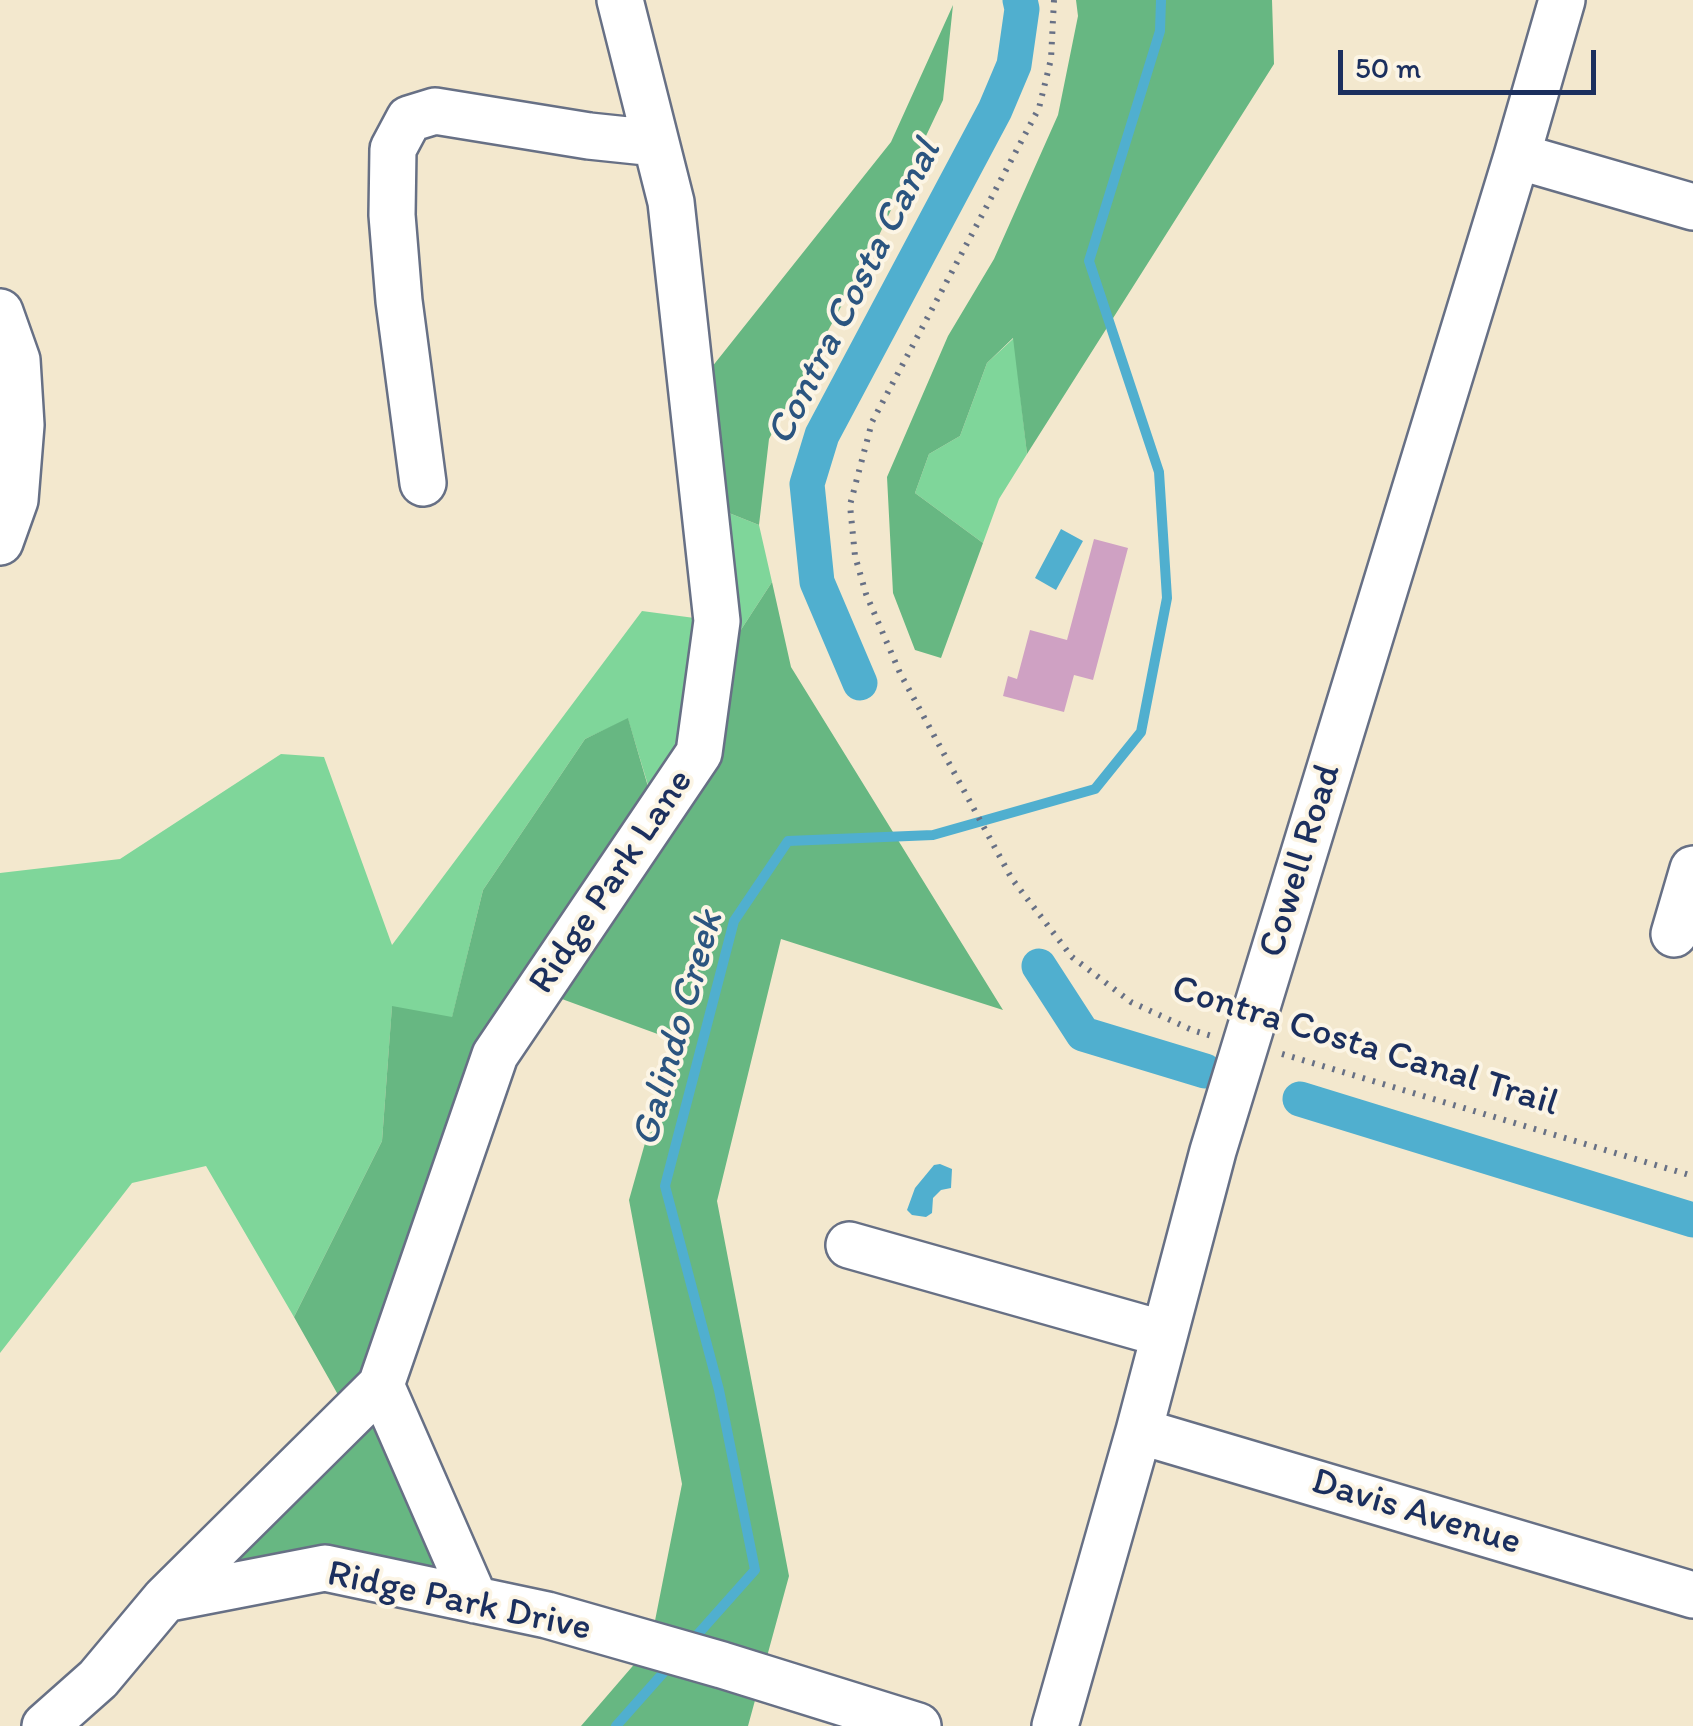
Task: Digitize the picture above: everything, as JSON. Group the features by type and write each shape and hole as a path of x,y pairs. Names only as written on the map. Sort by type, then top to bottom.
{"street":[{"name":"Ridge Park Lane","path":"165,1599 381,1386 496,1055 698,754 718,622 671,202 620,0"},
{"name":"Cowell Road","path":"1055,1726 1245,1044 1518,156 1562,0"},
{"path":"423,483 399,301 392,214 393,148 409,119 435,111 545,130 656,143"},
{"path":"1518,156 1693,207"},
{"path":"0,312 17,360 21,424 15,500 0,542"},
{"path":"1674,934 1693,869"},
{"path":"849,1245 1164,1334"},
{"path":"381,1386 475,1600"},
{"name":"Davis Avenue","path":"1139,1431 1693,1595"},
{"name":"Ridge Park Drive","path":"165,1599 325,1568 547,1615 722,1664 918,1726"},
{"path":"45,1726 98,1679 165,1599"}],"path":[{"name":"Contra Costa Canal Trail","path":"1054,0 1051,59 1039,108 872,422 850,505 855,556 866,594 900,673 1012,879 1072,957 1131,1002 1192,1030 1693,1176"}],"green space":[{"path":"1076,0 1272,0 1274,64 1027,454 1013,338 987,363 960,436 929,454 915,493 983,543 941,658 915,650 893,593 887,477 948,336 994,259 1058,115 1078,16"},
{"path":"953,5 943,100 873,248 769,439 759,525 704,503 692,392 891,142"},
{"path":"1014,338 1027,454 999,499 983,543 915,493 929,454 960,436 987,363"},
{"path":"704,503 759,525 772,582 709,679 657,815 628,719 585,739 483,890 452,1018 392,1007 382,1141 294,1317 206,1166 132,1183 0,1353 0,873 120,859 281,754 324,757 392,945 642,611 717,621"},
{"path":"772,582 791,667 1003,1010 781,939 717,1201 789,1576 748,1726 581,1726 650,1646 682,1484 629,1200 674,1040 540,991 381,1385 475,1600 325,1568 165,1599 350,1416 294,1317 382,1141 392,1006 452,1017 483,890 585,739 628,718 656,814 709,679"}],"water":[{"path":"1061,529 1083,541 1056,590 1035,578"},
{"path":"934,1165 952,1169 951,1188 941,1190 933,1198 932,1213 926,1217 912,1215 907,1210 915,1188"}],"building":[{"path":"1094,539 1128,548 1093,680 1074,675 1064,712 1003,696 1008,676 1017,679 1030,630 1067,640"}],"waterway":[{"name":"Contra Costa Canal","path":"860,683 817,582 807,484 822,435 995,110 1014,65 1020,0"},
{"name":"Galindo Creek","path":"690,1643 755,1570 719,1390 665,1186 734,921 788,841 933,835 1095,789 1141,732 1167,598 1159,472 1089,261 1160,31 1161,0"},
{"name":"Contra Costa Canal","path":"1039,966 1083,1034 1205,1071"},
{"name":"Contra Costa Canal","path":"1300,1099 1693,1220"},
{"name":"Galindo Creek","path":"616,1726 672,1663"}]}
